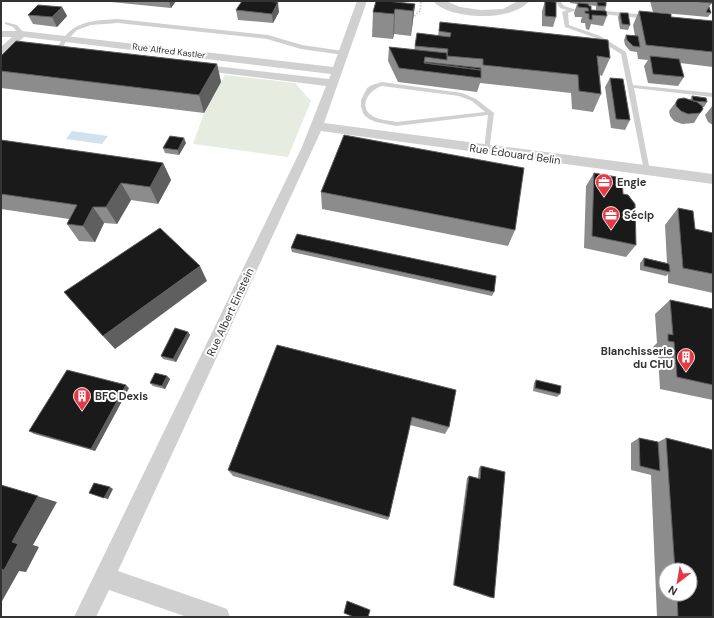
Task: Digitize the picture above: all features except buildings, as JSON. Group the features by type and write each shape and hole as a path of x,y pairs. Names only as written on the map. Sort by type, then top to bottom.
{"street":[{"name":"Rue Albert Einstein","path":"85,617 317,126 362,1"},
{"path":"438,1 458,10 486,13 511,9 524,1"},
{"name":"Rue Alfred Kastler","path":"1,34 22,34 337,70"},
{"path":"1,53 6,44 22,34"},
{"path":"6,44 25,46"},
{"path":"45,48 75,52"},
{"name":"Rue Alfred Kastler","path":"184,65 333,83"},
{"name":"Rue Édouard Belin","path":"317,126 487,150 713,179"},
{"path":"104,577 220,617"}],"lane":[{"path":"558,1 562,7 578,11"},
{"path":"709,1 713,3"},
{"path":"571,10 565,12 567,26 598,37 624,53 647,171"},
{"path":"586,12 656,17"},
{"path":"59,50 63,39 77,27 100,22 118,21 268,37 301,47 343,53"},
{"path":"7,23 16,26 22,34"},
{"path":"382,84 460,94 474,100 491,113 396,124 369,116 363,109 363,100 368,90 382,84"},
{"path":"630,86 713,95"},
{"path":"487,150 491,113"}],"path":[{"path":"408,19 418,14 421,1"}],"shaded area":[{"path":"225,75 295,83 311,101 288,157 193,144 204,113"}],"water":[{"path":"72,131 108,136 102,144 66,139"}],"place":[{"name":"Engie","path":"604,197"},
{"name":"Sécip","path":"611,230"},
{"name":"Blanchisserie du CHU","path":"686,372"},
{"name":"BFC Dexis","path":"82,411"}]}
